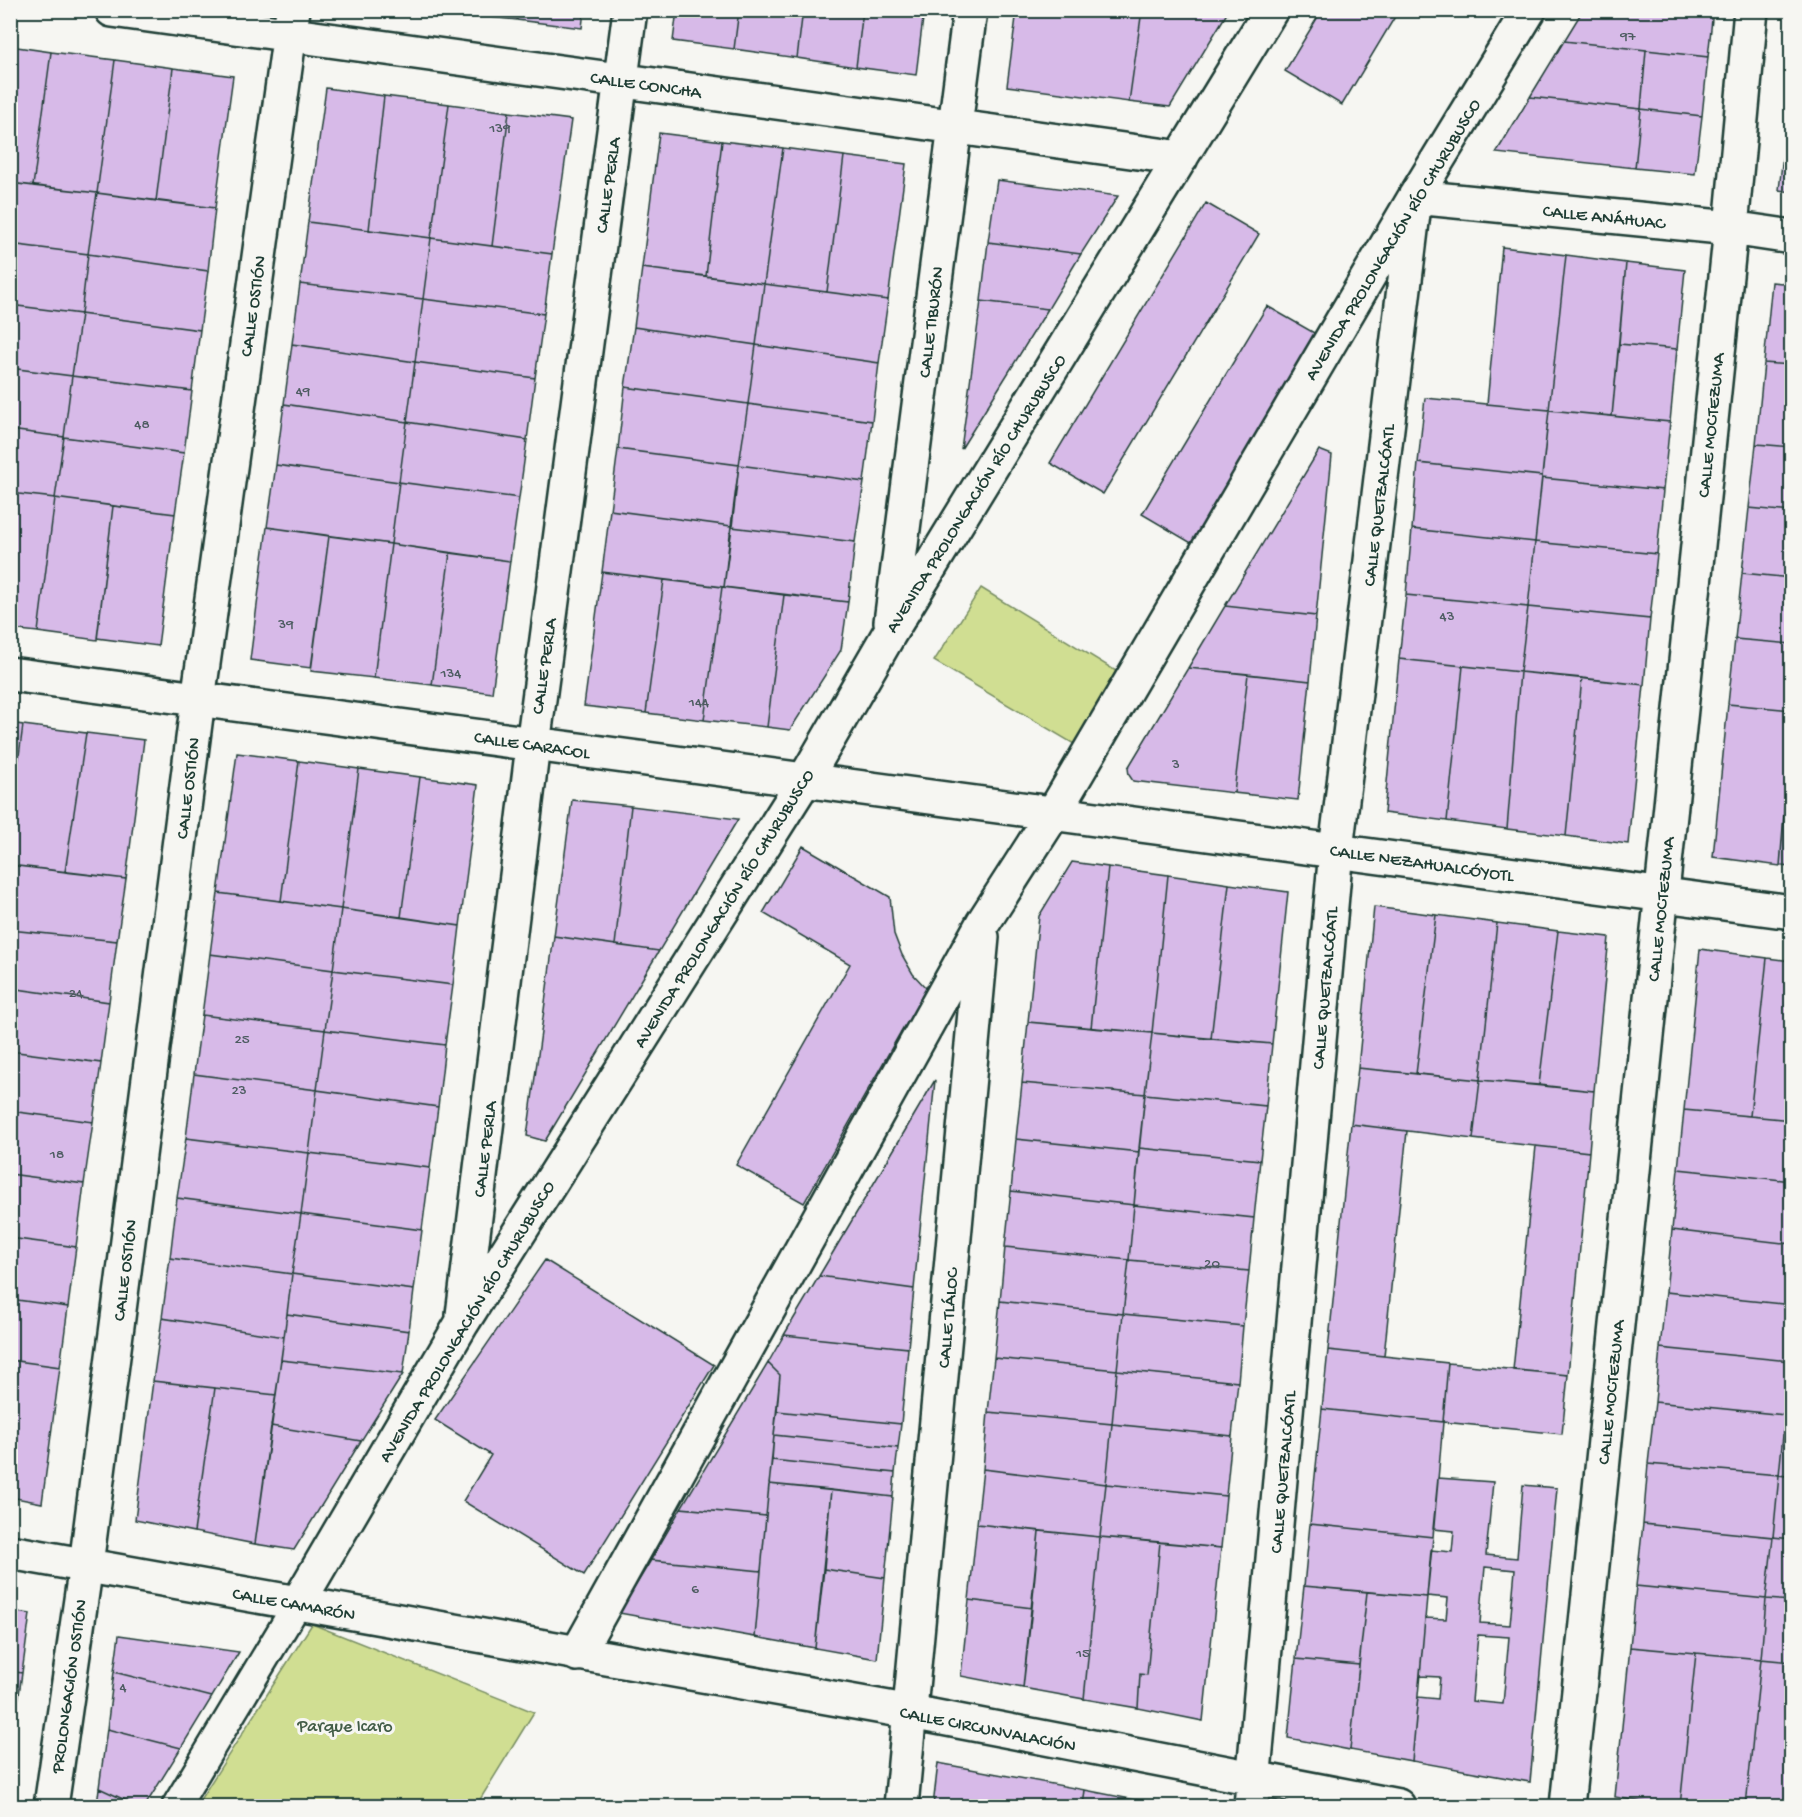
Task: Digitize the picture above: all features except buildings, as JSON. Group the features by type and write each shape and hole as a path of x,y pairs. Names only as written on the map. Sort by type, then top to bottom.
{"street":[{"name":"CALLE CONCHA","path":"112,10 291,23 621,81 956,125 1181,158"},
{"name":"CALLE PERLA","path":"462,1323 533,744 630,10"},
{"name":"CALLE TIBURÓN","path":"889,634 970,10"},
{"name":"AVENIDA PROLONGACIÓN RÍO CHURUBUSCO","path":"176,1806 298,1604 462,1323 804,781 889,634 1271,10"},
{"name":"AVENIDA PROLONGACIÓN RÍO CHURUBUSCO","path":"577,1654 983,923 1053,814 1415,197 1529,10"},
{"name":"CALLE MOCTEZUMA","path":"1568,1806 1731,228 1751,10"},
{"name":"CALLE OSTIÓN","path":"86,1565 198,700 291,23"},
{"name":"CALLE ANÁHUAC","path":"1415,197 1731,228 1791,237"},
{"name":"CALLE QUETZALCÓATL","path":"1253,1793 1336,850 1415,197"},
{"name":"CALLE CARACOL","path":"10,674 1053,814"},
{"name":"CALLE NEZAHUALCÓYOTL","path":"1053,814 1791,912"},
{"name":"CALLE TLÁLOC","path":"901,1806 983,923"},
{"name":"CALLE CAMARÓN","path":"10,1552 577,1654"},
{"name":"PROLONGACIÓN OSTIÓN","path":"51,1806 86,1565"},
{"name":"CALLE CIRCUNVALACIÓN","path":"577,1654 911,1712 1253,1793 1398,1806"}],"green space":[{"path":"981,588 1116,671 1074,744 934,661"},
{"name":"Parque Icaro","path":"312,1624 534,1712 476,1806 196,1806"}]}
